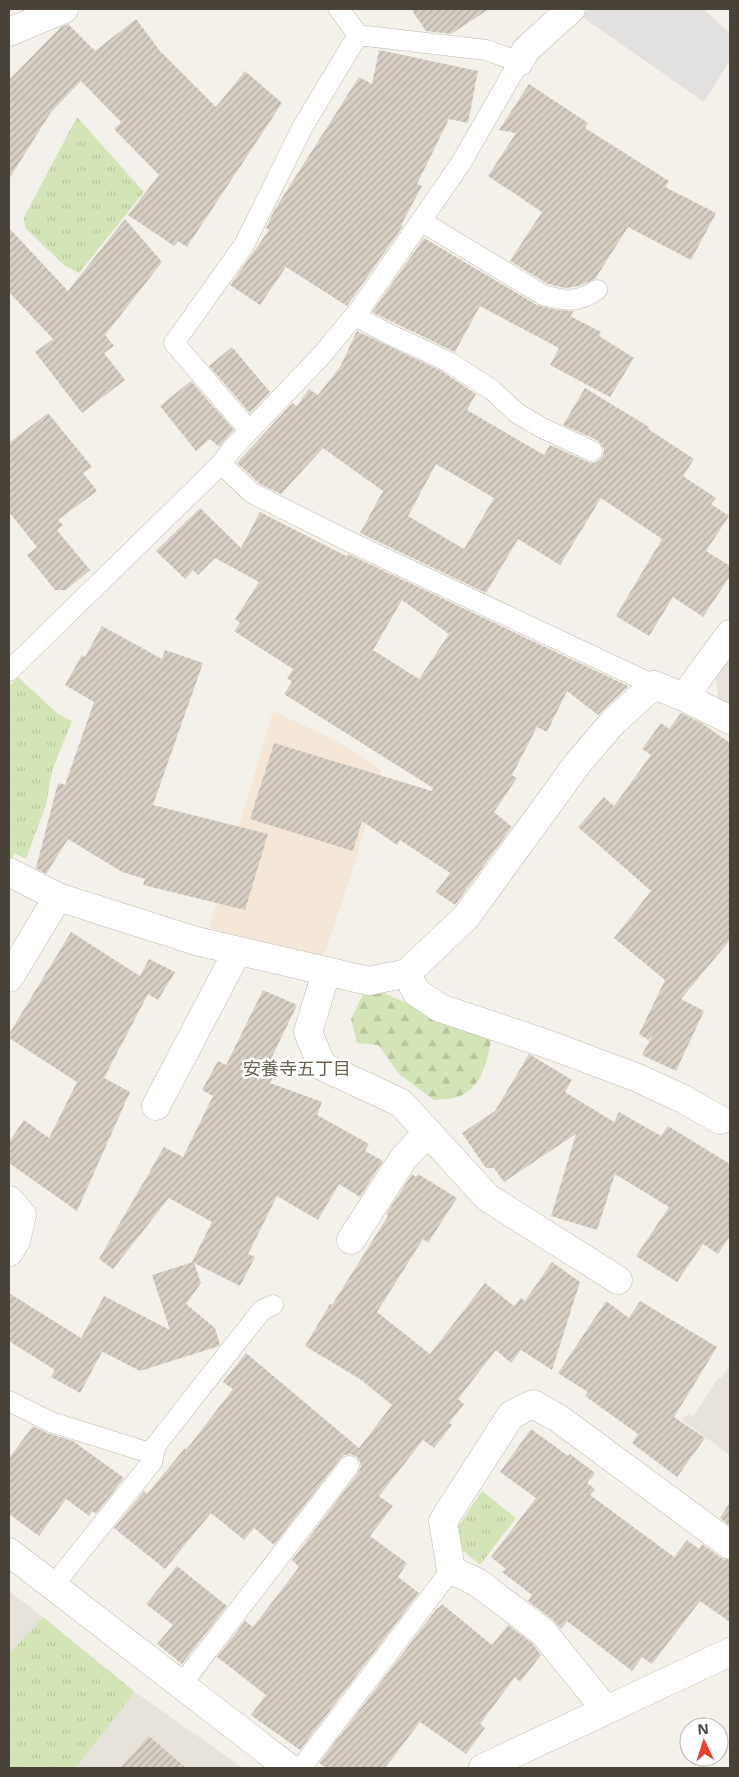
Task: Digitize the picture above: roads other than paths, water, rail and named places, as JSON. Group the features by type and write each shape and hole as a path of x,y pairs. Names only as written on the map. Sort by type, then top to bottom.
{"street":[{"path":"9,32 64,9"},
{"path":"519,62 526,50 571,9"},
{"path":"684,697 730,634"},
{"path":"9,872 58,897 196,942 369,982 408,973 466,917 578,763 614,721 654,685 684,697 730,720"},
{"path":"9,978 58,897"},
{"path":"156,1106 237,952"},
{"path":"326,973 308,1032 322,1066 401,1103 488,1198 618,1280"},
{"path":"408,973 416,992 440,1008 550,1044 638,1078 683,1099 720,1120"},
{"path":"351,1240 404,1159 428,1132"},
{"path":"9,1200 22,1214 16,1241 9,1252"},
{"path":"606,1710 543,1632 477,1582 451,1570 443,1521 511,1415 533,1404 558,1418 730,1545"},
{"path":"9,1552 289,1768"},
{"path":"483,1768 730,1652"}],"lane":[{"path":"9,671 222,464 232,448 320,357 355,316 461,163 519,62 486,50 358,34 339,9"},
{"path":"249,430 174,343 244,246 302,128 358,34"},
{"path":"421,221 542,295 565,301 588,296 597,290"},
{"path":"355,316 388,334 449,362 492,390 517,413 533,423 592,451"},
{"path":"222,464 252,493 346,540 654,685"},
{"path":"53,1586 152,1462 156,1445 262,1310 273,1305"},
{"path":"9,1401 52,1422 154,1454"},
{"path":"181,1686 350,1466"},
{"path":"301,1768 451,1570"}],"district":[{"name":"安養寺五丁目","path":"297,1068"}]}
